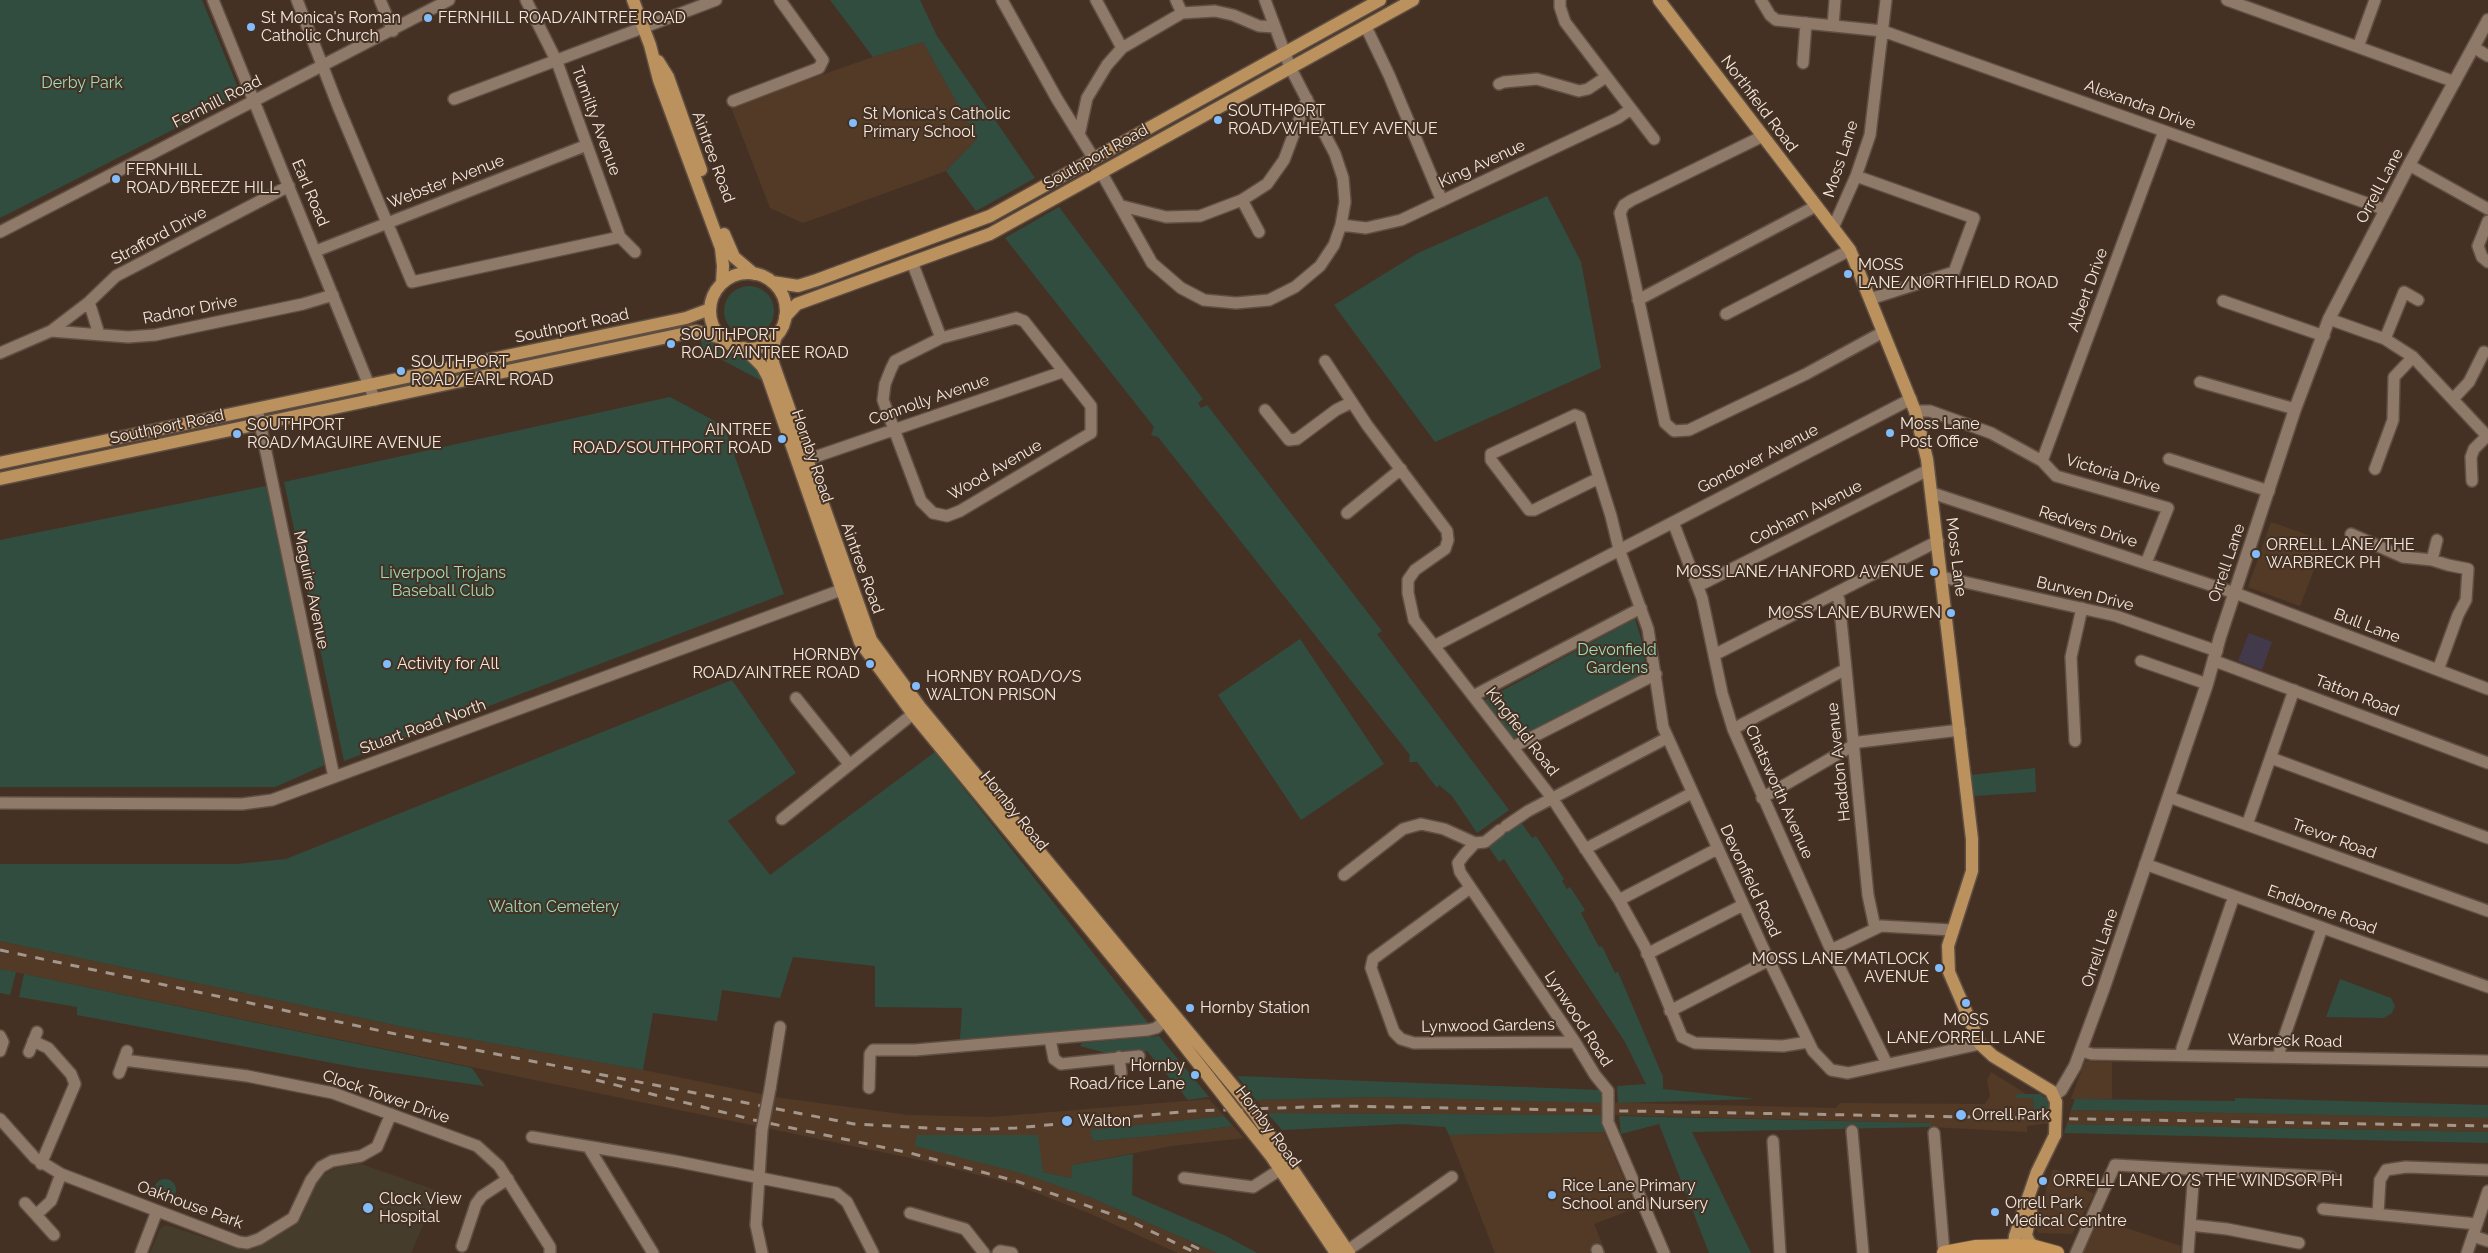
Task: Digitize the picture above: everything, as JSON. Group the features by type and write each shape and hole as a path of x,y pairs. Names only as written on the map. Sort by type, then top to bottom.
{"highway":[{"path":"1944,1253 1962,1252 1976,1247 2013,1246 2035,1247 2057,1253"}],"main road":[{"name":"Aintree Road","path":"633,0 650,45 659,80 721,248 722,283"},
{"name":"Southport Road","path":"772,282 798,286 943,235 990,216 1285,53 1362,4 1380,0"},
{"name":"Southport Road","path":"784,316 798,304 990,234 1101,172 1293,72 1413,0"},
{"name":"Northfield Road","path":"1659,0 1833,228"},
{"name":"Aintree Road","path":"650,45 668,78 728,245 734,257 754,274"},
{"name":"Moss Lane","path":"1833,228 1850,250 1913,405 1932,493 1973,852 1969,882 1952,930 1947,955 1949,972 1980,1044 1993,1056 2045,1088 2055,1099"},
{"path":"741,274 754,274 772,282 782,296 784,316 776,335 762,346 744,348 730,344 722,338 712,323 710,309 713,296 722,283 741,274"},
{"name":"Southport Road","path":"0,463 686,318 710,309"},
{"name":"Southport Road","path":"0,479 696,331 722,338"},
{"name":"Aintree Road","path":"776,335 772,351 773,363 871,640"},
{"name":"Hornby Road","path":"744,348 762,366 768,378 860,642 1169,1017 1243,1098 1254,1112 1344,1252"},
{"name":"Hornby Road","path":"871,640 917,711"},
{"name":"Hornby Road","path":"1169,1017 1226,1099 1344,1252"},
{"path":"2013,1246 2037,1172 2055,1136 2055,1099"}],"street":[{"name":"Earl Road","path":"213,0 371,385 375,400"},
{"path":"297,0 338,106 412,282 620,237"},
{"path":"380,0 393,31"},
{"name":"Fernhill Road","path":"0,232 323,64 393,31 449,0"},
{"name":"Tumilty Avenue","path":"526,0 557,62 620,237 634,252"},
{"path":"454,99 557,62 716,0"},
{"path":"733,101 819,68 823,60 780,0"},
{"path":"1002,0 1078,135 1094,159"},
{"path":"1096,0 1122,48"},
{"path":"1176,0 1182,13"},
{"path":"1101,172 1122,206 1152,263 1180,288 1204,300 1236,303 1269,300 1295,287 1320,266 1334,245 1341,225 1345,202 1343,178 1335,154 1293,72 1265,0"},
{"path":"1560,0 1560,7 1565,22 1654,139"},
{"name":"Alexandra Drive","path":"1761,0 1770,15 1776,20 1883,31 2386,210"},
{"path":"1833,26 1835,0"},
{"name":"Moss Lane","path":"1833,228 1856,176 1870,135 1886,0"},
{"path":"2227,0 2455,82"},
{"path":"2358,47 2375,0"},
{"path":"1078,135 1086,98 1107,65 1122,48 1182,13 1215,11 1233,14 1259,26 1275,27"},
{"name":"Orrell Lane","path":"2055,1099 2068,1079 2081,1051 2207,684 2296,409 2329,319 2409,165 2488,20"},
{"path":"1803,63 1806,24"},
{"path":"1366,27 1387,70 1442,201"},
{"path":"2473,47 2488,56"},
{"path":"1499,84 1537,79 1579,92 1588,89 1606,77"},
{"path":"1122,206 1166,217 1200,216 1242,200 1266,184 1284,160 1307,99"},
{"name":"King Avenue","path":"1341,225 1358,228 1384,225 1442,201 1618,118 1631,109"},
{"name":"Albert Drive","path":"2042,461 2164,131"},
{"path":"1763,136 1632,200 1622,209 1620,218 1663,419 1667,427 1674,431 1684,432 1806,374 1883,332"},
{"name":"Webster Avenue","path":"316,251 587,145"},
{"path":"2409,165 2488,209"},
{"path":"1856,176 1974,218 1954,272 1870,299"},
{"name":"Strafford Drive","path":"0,353 51,331 89,302 116,276 288,186"},
{"path":"1242,200 1260,232"},
{"path":"1638,300 1816,206"},
{"path":"2488,222 2478,246 2482,257 2488,262"},
{"path":"1726,314 1850,250"},
{"path":"912,262 940,338"},
{"path":"2385,339 2404,292 2418,300"},
{"name":"Radnor Drive","path":"51,331 128,337 156,335 303,304 333,295"},
{"path":"2223,301 2324,336"},
{"path":"89,302 99,334"},
{"path":"894,429 883,400 885,384 891,369 896,362 940,338 1016,318 1024,321 1062,372"},
{"path":"2329,319 2385,339 2413,357 2487,437 2474,449 2471,457 2472,481"},
{"path":"2375,469 2393,420 2394,377 2413,357"},
{"path":"2453,399 2469,382 2484,360"},
{"name":"Kingfield Road","path":"1325,361 1352,402 1448,534 1445,549 1412,573 1407,584 1414,620 1552,798 1619,900 1647,954 1682,1037 1691,1043 1783,1046 1808,1042"},
{"name":"Connolly Avenue","path":"806,460 1062,372"},
{"name":"Wood Avenue","path":"894,429 921,501 933,513 947,516 960,512 1090,433 1091,406 1062,372"},
{"path":"2200,382 2296,409"},
{"path":"1265,410 1289,440 1297,439 1320,420 1352,402"},
{"name":"Victoria Drive","path":"1913,405 1991,433 2042,461 2056,476 2168,508 2146,564"},
{"name":"Gondover Avenue","path":"1434,646 1619,549 1913,405"},
{"name":"Maguire Avenue","path":"257,409 334,777"},
{"name":"Devonfield Road","path":"1598,478 1534,510 1529,510 1491,460 1491,454 1575,415 1580,417 1619,549 1648,629 1656,674 1661,722 1717,849 1808,1042 1823,1064 1835,1072 1857,1073 1887,1064 1980,1044"},
{"path":"2169,459 2269,491"},
{"path":"1345,514 1402,470"},
{"name":"Cobham Avenue","path":"1698,586 1928,470"},
{"name":"Redvers Drive","path":"1932,493 2235,593"},
{"name":"Chatsworth Avenue","path":"1673,522 1698,586 1707,615 1722,693 1733,729 1831,950 1887,1064"},
{"path":"2350,534 2403,558 2432,560 2468,568 2466,600 2458,615 2438,670"},
{"path":"2432,560 2437,540"},
{"path":"1714,655 1938,541"},
{"name":"Burwen Drive","path":"1942,577 2116,616 2216,656"},
{"name":"Stuart Road North","path":"0,803 242,804 272,800 841,590"},
{"name":"Haddon Avenue","path":"1836,593 1839,600 1868,895 1876,928"},
{"name":"Bull Lane","path":"2235,593 2488,689"},
{"path":"1473,696 1641,608"},
{"path":"2075,742 2071,657 2082,608"},
{"name":"Tatton Road","path":"2216,656 2294,690 2488,763"},
{"path":"2141,661 2207,684"},
{"path":"1733,729 1846,668"},
{"path":"1513,747 1656,674"},
{"path":"2248,825 2294,690"},
{"path":"796,698 849,764"},
{"path":"782,819 917,711"},
{"path":"1762,798 1853,745 1868,739 1960,730"},
{"name":"Lynwood Road","path":"1664,1253 1608,1122 1608,1091 1595,1075 1575,1042 1470,888 1460,872 1458,863 1480,842 1518,816 1667,738"},
{"path":"2271,758 2488,838"},
{"path":"1586,849 1692,793"},
{"name":"Trevor Road","path":"2169,797 2488,911"},
{"path":"1344,874 1403,829 1421,824 1444,829 1480,842"},
{"path":"1619,900 1717,849"},
{"name":"Endborne Road","path":"2145,864 2488,986"},
{"name":"Lynwood Gardens","path":"1470,888 1373,960 1371,968 1394,1032 1401,1039 1414,1044 1575,1042"},
{"path":"2181,1055 2234,896"},
{"path":"1647,954 1743,905"},
{"path":"1831,950 1876,928 1891,925 1952,930"},
{"path":"2279,1057 2280,1049 2322,928"},
{"path":"1670,1011 1769,960"},
{"path":"869,1088 870,1054 873,1050 915,1050 1148,1030 1156,1028 1169,1017"},
{"path":"762,1253 756,1225 758,1177 762,1130 780,1027"},
{"path":"0,1036 3,1042 0,1052"},
{"path":"1050,1039 1054,1059 1062,1064 1139,1056"},
{"path":"33,1042 48,1048 71,1074 75,1084 42,1164"},
{"name":"Warbreck Road","path":"2081,1051 2092,1054 2488,1061"},
{"name":"Clock Tower Drive","path":"119,1073 126,1055 333,1093 477,1146 489,1155 508,1179 550,1247 550,1253"},
{"path":"1119,1058 1121,1073"},
{"name":"Oakhouse Park","path":"0,1120 42,1164 61,1174 239,1242 247,1243 259,1239 293,1218 311,1180 320,1167 332,1161 360,1156 377,1147 391,1114"},
{"path":"1852,1131 1863,1253"},
{"path":"1934,1134 1944,1253"},
{"path":"532,1137 758,1177 836,1193 847,1202 873,1253"},
{"path":"1773,1141 1780,1253"},
{"path":"589,1148 653,1253"},
{"path":"2076,1253 2115,1165 2331,1177"},
{"path":"2378,1214 2380,1180 2386,1170 2406,1167 2488,1170"},
{"path":"1184,1178 1254,1187 1281,1169"},
{"path":"2188,1253 2194,1170"},
{"path":"36,1215 51,1201 61,1174"},
{"path":"1344,1252 1452,1177"},
{"path":"462,1246 476,1204 482,1196 508,1179"},
{"path":"2467,1253 2488,1191"},
{"path":"25,1203 54,1236"},
{"path":"2323,1209 2477,1224"},
{"path":"141,1253 157,1211"},
{"path":"910,1212 965,1229 984,1253"},
{"path":"2190,1225 2227,1229 2299,1243"},
{"path":"2473,1236 2488,1241"},
{"path":"998,1253 1000,1251 1012,1253"}],"shaded area":[{"name":"St Monica's Catholic Primary School","path":"923,42 977,139 946,171 803,223 770,208 731,107 873,57"},
{"path":"2271,522 2325,541 2300,606 2248,587"},
{"path":"2249,633 2272,642 2262,670 2238,661"},
{"path":"0,941 413,1029 643,1070 781,1098 908,1115 992,1117 1209,1099 1224,1116 1091,1130 1093,1141 1166,1135 1233,1126 1244,1138 1171,1146 1072,1165 1072,1178 1043,1172 964,1136 917,1135 1087,1196 1217,1253 1178,1253 1091,1214 1014,1184 920,1160 0,969"},
{"path":"2085,1061 2112,1062 2112,1099 2071,1099"},
{"path":"1991,1072 2050,1109 2050,1123 2027,1126 2027,1132 1931,1127 1930,1123 1612,1115 1267,1113 1256,1100 1379,1097 1836,1108 1840,1103 1985,1104 1990,1096 1987,1080"},
{"path":"2071,1110 2488,1118 2488,1132 2067,1124"},
{"name":"Rice Lane Primary School and Nursery","path":"1604,1132 1636,1208 1594,1224 1606,1253 1495,1253 1449,1135"},
{"name":"Clock View Hospital","path":"361,1164 438,1191 411,1253 150,1253 160,1229 166,1225 242,1250 252,1250 296,1225 301,1219 317,1182 325,1174 336,1168"},
{"path":"2053,1169 2074,1176 2072,1183 2094,1194 2072,1234 2039,1233 2034,1227"},
{"path":"2099,1219 2181,1246 2180,1253 2083,1253"}],"green space":[{"name":"Derby Park","path":"0,0 202,0 241,95 0,218"},
{"path":"830,0 920,0 937,36 1035,178 976,211 946,171 977,139 923,42 873,57"},
{"path":"1547,196 1581,262 1601,368 1435,442 1334,305 1418,253"},
{"path":"1059,207 1203,399 1198,403 1201,408 1207,405 1382,631 1377,634 1509,810 1477,833 1452,796 1439,785 1437,788 1417,762 1409,762 1410,755 1158,437 1151,435 1154,427 1005,238"},
{"path":"749,286 758,288 769,297 774,311 772,320 763,331 749,336 740,334 729,325 724,311 726,302 735,291"},
{"path":"693,324 694,328 392,392 391,388"},
{"path":"700,339 710,340 746,359 759,372 764,382 703,350"},
{"name":"Liverpool Trojans Baseball Club","path":"670,397 724,426 784,594 344,761 284,482"},
{"path":"266,486 325,765 275,787 0,787 0,540"},
{"name":"Devonfield Gardens","path":"1635,619 1643,645 1646,674 1514,741 1485,700"},
{"path":"1300,639 1384,764 1301,820 1218,695"},
{"name":"Walton Cemetery","path":"732,680 796,773 728,821 770,875 935,752 1149,1024 960,1040 962,1008 875,1007 875,966 793,957 780,998 722,990 717,1021 653,1013 643,1070 413,1029 0,941 0,864 237,864 286,859"},
{"path":"2035,768 2036,792 1973,796 1971,775"},
{"path":"1521,822 1532,838 1536,836 1564,879 1562,881 1567,889 1570,887 1585,910 1581,913 1599,947 1602,946 1615,973 1618,972 1663,1077 1663,1089 1756,1099 1618,1103 1617,1086 1646,1084 1625,1042 1504,859 1499,862 1488,846"},
{"path":"0,969 16,972 10,995 0,993"},
{"path":"24,974 472,1068 484,1086 359,1068 77,1015 77,1007 19,997"},
{"path":"2340,979 2391,998 2395,1006 2392,1013 2384,1018 2326,1017"},
{"path":"1159,1036 1209,1097 1188,1100 1147,1051 1110,1054 1080,1046 1082,1043"},
{"path":"1237,1076 1601,1090 1605,1094 1605,1103 1379,1097 1256,1100"},
{"path":"2017,1094 2040,1094 2046,1098 2050,1109 2034,1109 2033,1098 2016,1098"},
{"path":"2235,1098 2488,1105 2488,1118 2071,1110 2075,1099 2235,1101"},
{"path":"1267,1113 1606,1115 1604,1132 1449,1135 1445,1127 1403,1124 1282,1130"},
{"path":"1224,1116 1233,1126 1166,1135 1093,1141 1090,1130"},
{"path":"1619,1116 1931,1123 1931,1127 1692,1132 1751,1253 1709,1253 1659,1124 1621,1134"},
{"path":"2067,1124 2488,1132 2488,1143 2064,1133"},
{"path":"917,1135 1038,1135 1043,1172 1071,1178 1072,1165 1133,1154 1132,1195 1226,1236 1257,1253 1217,1253 1087,1196 1021,1173 915,1146"},
{"path":"165,1179 173,1182 176,1190 173,1198 165,1201 157,1198 154,1190 157,1182"}],"railway":[{"path":"0,950 424,1040 854,1124 966,1130 1016,1128 1191,1111 1337,1106 2488,1126"},
{"path":"596,1080 754,1120 910,1153 1016,1181 1128,1220 1196,1253"},
{"path":"1191,1245 1207,1253"}],"place":[{"name":"FERNHILL ROAD/AINTREE ROAD","path":"428,18"},
{"name":"St Monica's Roman Catholic Church","path":"251,27"},
{"name":"SOUTHPORT ROAD/WHEATLEY AVENUE","path":"1218,120"},
{"name":"St Monica's Catholic Primary School","path":"853,123"},
{"name":"FERNHILL ROAD/BREEZE HILL","path":"116,179"},
{"name":"MOSS LANE/NORTHFIELD ROAD","path":"1848,274"},
{"name":"SOUTHPORT ROAD/AINTREE ROAD","path":"671,344"},
{"name":"SOUTHPORT ROAD/EARL ROAD","path":"401,371"},
{"name":"Moss Lane Post Office","path":"1890,433"},
{"name":"SOUTHPORT ROAD/MAGUIRE AVENUE","path":"237,434"},
{"name":"AINTREE ROAD/SOUTHPORT ROAD","path":"782,439"},
{"name":"ORRELL LANE/THE WARBRECK PH","path":"2256,554"},
{"name":"MOSS LANE/HANFORD AVENUE","path":"1934,572"},
{"name":"MOSS LANE/BURWEN","path":"1951,613"},
{"name":"Activity for All","path":"387,664"},
{"name":"HORNBY ROAD/AINTREE ROAD","path":"870,664"},
{"name":"HORNBY ROAD/O/S WALTON PRISON","path":"916,686"},
{"name":"MOSS LANE/MATLOCK AVENUE","path":"1939,968"},
{"name":"MOSS LANE/ORRELL LANE","path":"1966,1003"},
{"name":"Hornby Station","path":"1190,1008"},
{"name":"Hornby Road/rice Lane","path":"1195,1075"},
{"name":"Orrell Park","path":"1961,1115"},
{"name":"Walton","path":"1067,1121"},
{"name":"ORRELL LANE/O/S THE WINDSOR PH","path":"2043,1181"},
{"name":"Rice Lane Primary School and Nursery","path":"1552,1195"},
{"name":"Clock View Hospital","path":"368,1208"},
{"name":"Orrell Park Medical Cenhtre","path":"1995,1212"}]}
